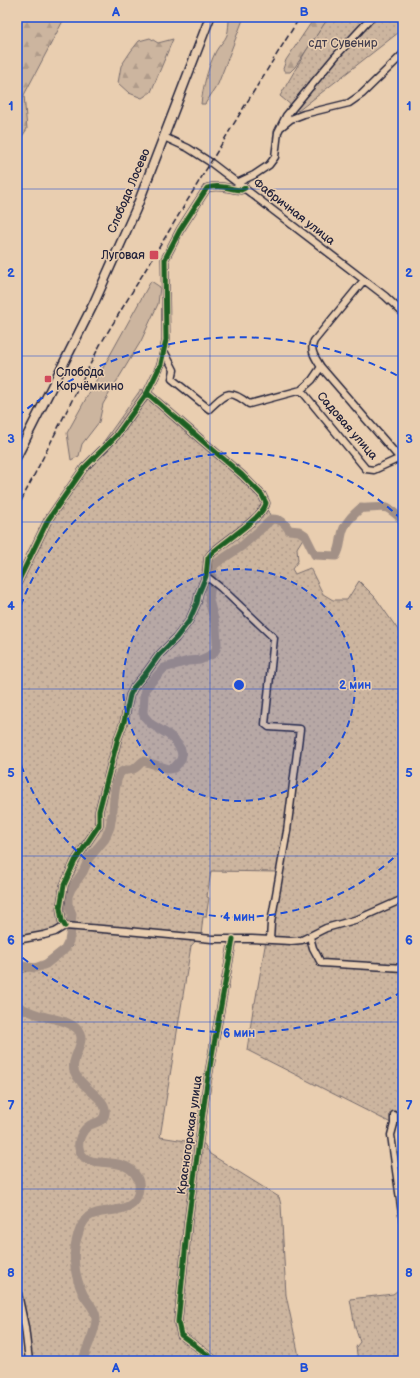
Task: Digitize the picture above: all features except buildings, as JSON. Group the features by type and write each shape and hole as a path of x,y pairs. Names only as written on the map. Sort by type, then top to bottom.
{"main road":[{"name":"Слобода Лосево","path":"17,456 94,303 136,209 210,17"}],"street":[{"path":"237,183 254,175 269,165 275,157 280,128 286,116 335,57 372,17"},
{"path":"280,128 291,119 304,114 349,103 362,94 403,54"},
{"name":"Фабричная улица","path":"164,137 188,148 208,161 385,296 403,313"},
{"path":"17,584 48,520 84,468 116,436 147,393 158,372 166,340 165,259 170,248 207,188 222,186 241,190 244,188"},
{"path":"364,280 311,346 321,367 402,459"},
{"path":"164,352 174,370 172,378 209,409 222,396 228,393 239,396 249,404 301,390 312,380 321,367"},
{"name":"Садовая улица","path":"301,390 366,469 374,470 402,459"},
{"path":"65,926 62,921 60,908 64,885 75,861 99,825 98,811 118,738 124,722 130,695 134,687 159,655 176,638 189,621 206,576 208,558 266,507 266,503 262,495 242,475 147,393"},
{"path":"206,576 221,588 274,638 264,724 269,727 300,729 287,831 271,923 270,940"},
{"path":"17,940 55,932 65,926 186,937 302,940 326,928 358,919 403,899"},
{"path":"310,937 313,948 321,963 403,968"},
{"name":"Красногорская улица","path":"216,1361 181,1335 178,1322 192,1188 207,1083 234,939"},
{"path":"394,1115 394,1124 391,1135 403,1221"},
{"path":"17,1289 25,1326 29,1361"},
{"path":"399,1361 403,1360"}],"green space":[{"path":"17,17 65,17 24,95 27,129 17,144"},
{"path":"230,17 244,17 218,84 205,104 201,104 208,70 216,51 227,35"},
{"path":"315,17 329,17 295,67 290,72 285,72 283,69 286,60"},
{"name":"сдт Сувенир","path":"329,17 403,17 403,29 298,111 280,96 306,51"},
{"path":"150,38 158,43 173,39 151,92 142,98 129,93 118,83 121,66 131,51 139,41"},
{"path":"151,281 160,287 158,304 141,341 103,404 99,422 82,444 79,456 71,460 67,433"},
{"path":"141,389 262,495 272,519 282,522 289,530 299,531 305,535 297,548 298,561 292,569 295,574 310,568 323,594 333,600 347,600 359,581 375,597 403,637 403,1128 247,1050 278,872 211,871 206,917 203,917 201,935 191,946 160,1137 204,1144 210,1154 279,1197 281,1205 286,1295 300,1361 31,1361 17,1265 17,974 47,964 72,946 65,926 52,932 17,938 17,587 48,519 85,462 97,451"},
{"path":"403,1290 403,1355 369,1361 358,1361 356,1347 360,1342 355,1327 350,1299 393,1294 397,1291"}],"waterway":[{"path":"212,576 211,571 215,564 242,546 272,519 282,522 289,530 299,531 305,535 315,555 336,556 340,548 345,526 352,516 361,508 387,508 403,520"},
{"path":"113,810 116,784 121,772 137,767 143,761 169,769 174,768 181,760 181,750 176,742 169,735 151,724 144,716 145,689 164,668 188,661 200,660 213,654 217,644 216,627 209,600 211,583"},
{"path":"71,924 72,914 68,904 68,896 83,872 89,858 105,839 110,827 112,815"},
{"path":"17,965 35,968 46,964 65,949 69,941 71,929"},
{"path":"17,1006 36,1014 68,1023 76,1028 80,1033 81,1038 75,1060 74,1071 82,1083 102,1102 105,1108 103,1118 87,1127 82,1133 79,1140 80,1151 84,1157 90,1160 113,1163 129,1168 135,1174 139,1182 137,1197 132,1204 118,1210 94,1214 88,1217 81,1226 74,1255 77,1279 83,1294 96,1315 95,1328 83,1361"}],"railway":[{"path":"17,509 100,345 300,17"}],"cycle path":[{"path":"17,584 48,520 84,468 116,436 147,393 161,364 166,340 165,259 180,230 207,188 220,187 241,190 245,188"},
{"path":"65,926 62,921 60,908 64,885 75,861 99,825 99,811 130,695 134,687 159,655 176,638 189,621 206,576 208,558 258,516 266,503 262,495 242,475 147,393"},
{"path":"216,1361 181,1335 178,1322 188,1222 207,1083 233,939"}],"place":[{"name":"Луговая","path":"154,255"},
{"name":"Слобода Корчёмкино","path":"48,379"}]}
